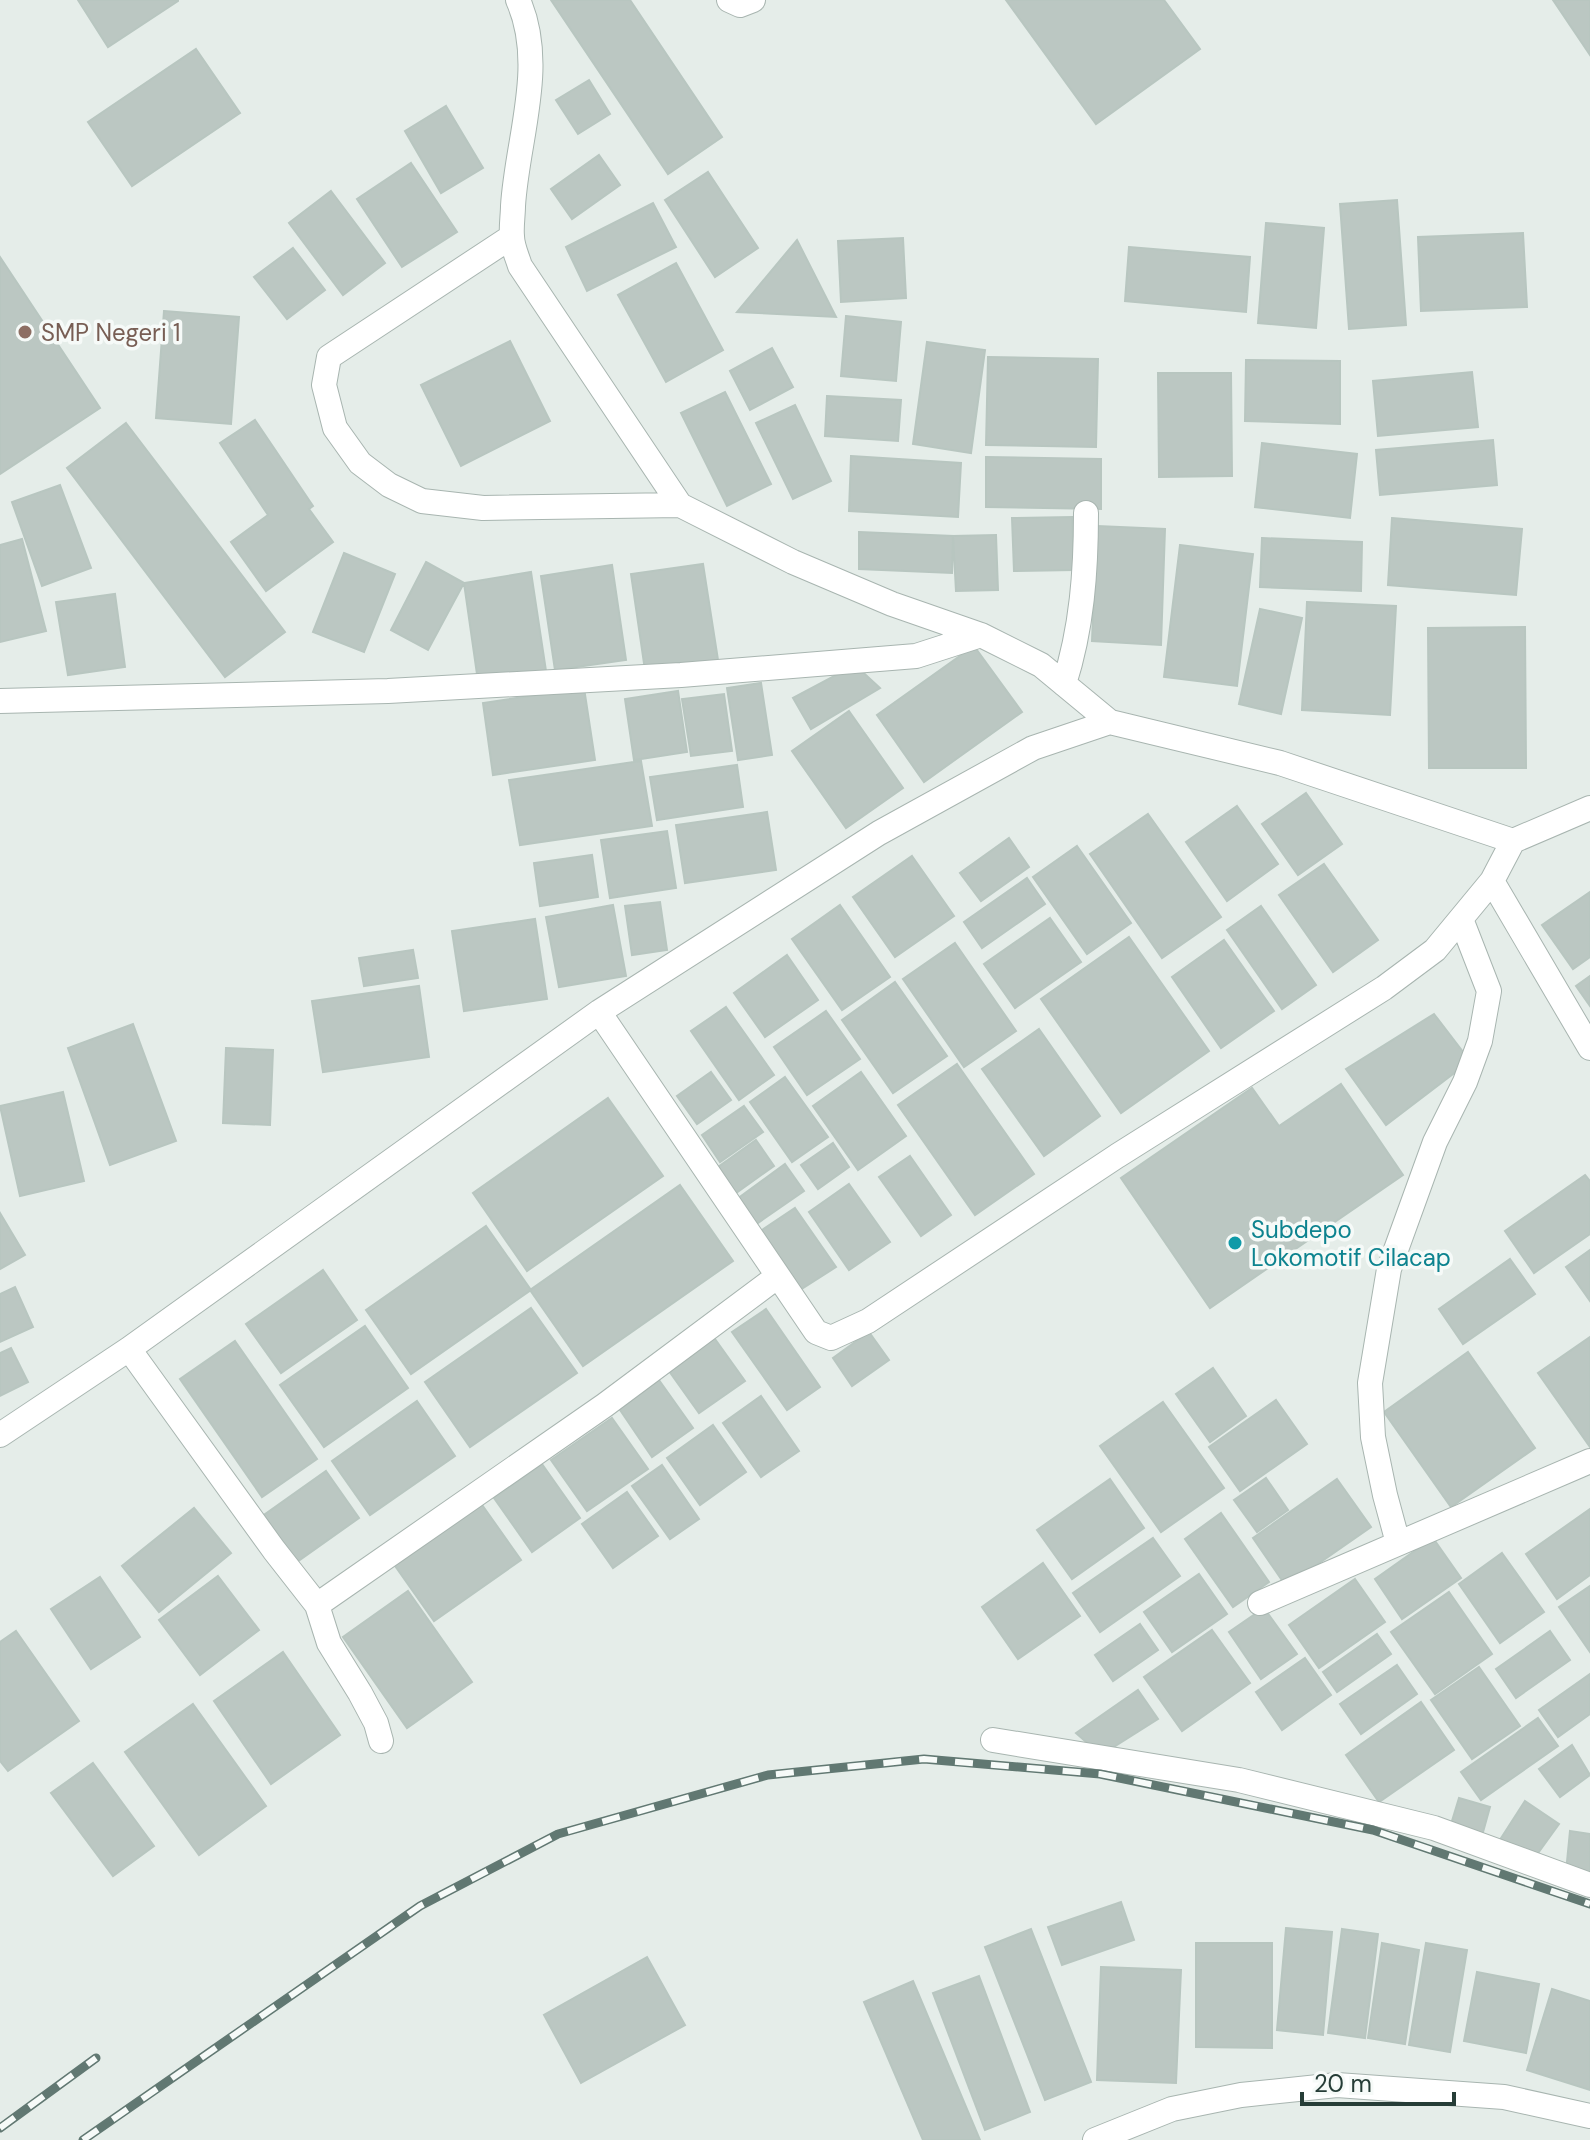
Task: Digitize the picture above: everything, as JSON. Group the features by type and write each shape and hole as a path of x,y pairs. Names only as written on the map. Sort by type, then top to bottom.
{"street":[{"path":"518,0 529,26 529,101 515,170 511,237 520,266 680,505"},
{"path":"729,0 740,5 753,0"},
{"path":"511,237 329,357 324,385 335,428 360,463 389,485 422,501 483,508 680,505 793,562 892,604 981,635 1041,665 1110,722 1280,763 1513,841"},
{"path":"1064,684 1076,647 1086,557 1086,513"},
{"path":"0,701 388,691 681,675 916,656 981,635"},
{"path":"0,1435 129,1349 599,1012 879,833 966,783 1033,748 1110,722"},
{"path":"599,1012 816,1332 831,1338 868,1321 1117,1156 1384,988 1435,950 1492,881 1513,841 1590,808"},
{"path":"1492,881 1590,1048"},
{"path":"1398,1543 1373,1437 1370,1383 1389,1269 1435,1142 1465,1082 1480,1041 1489,991 1461,919"},
{"path":"317,1605 605,1405 778,1276"},
{"path":"129,1349 317,1605 329,1643 376,1723 381,1741"},
{"path":"1260,1603 1590,1461"},
{"path":"993,1740 1239,1780 1434,1828 1590,1885"},
{"path":"1095,2140 1172,2109 1241,2095 1337,2085 1504,2097 1590,2116"}],"building":[{"path":"78,0 178,0 178,1 108,47"},
{"path":"551,0 630,0 722,137 668,174"},
{"path":"1006,0 1164,0 1200,49 1096,124"},
{"path":"1553,0 1590,0 1590,55"},
{"path":"196,49 240,113 132,186 88,122"},
{"path":"589,80 610,114 578,134 556,100"},
{"path":"446,106 483,168 441,193 405,131"},
{"path":"599,155 620,185 572,219 551,189"},
{"path":"411,163 457,232 402,267 357,199"},
{"path":"708,172 758,248 715,277 665,200"},
{"path":"331,191 385,263 343,295 289,223"},
{"path":"1397,200 1406,325 1349,329 1340,204"},
{"path":"653,203 676,247 587,291 566,247"},
{"path":"1266,223 1324,228 1316,328 1258,323"},
{"path":"1523,233 1527,307 1421,311 1418,237"},
{"path":"903,238 906,298 841,302 838,241"},
{"path":"797,240 836,317 737,312"},
{"path":"1129,247 1250,257 1246,312 1125,301"},
{"path":"293,248 325,290 287,319 254,277"},
{"name":"SMP Negeri 1","path":"0,257 100,408 0,474"},
{"path":"676,263 723,350 666,382 618,295"},
{"path":"164,311 239,317 231,424 156,418"},
{"path":"846,316 901,322 896,381 841,376"},
{"path":"510,341 550,421 461,466 421,385"},
{"path":"927,342 985,350 971,453 913,444"},
{"path":"772,348 793,387 750,410 730,371"},
{"path":"988,357 1098,359 1096,447 986,445"},
{"path":"1246,360 1340,361 1340,424 1245,421"},
{"path":"1472,372 1478,427 1378,436 1373,381"},
{"path":"1158,373 1231,373 1232,476 1159,477"},
{"path":"725,392 771,484 727,506 681,413"},
{"path":"827,396 901,400 898,441 825,436"},
{"path":"795,405 831,481 793,499 756,423"},
{"path":"255,420 313,506 309,509 333,542 266,591 231,542 268,515 220,443"},
{"path":"126,423 285,632 225,677 67,468"},
{"path":"1493,440 1497,485 1380,495 1376,450"},
{"path":"1262,443 1357,454 1350,518 1255,507"},
{"path":"851,456 961,463 958,517 849,511"},
{"path":"986,457 1101,459 1101,509 986,507"},
{"path":"60,485 91,568 42,586 12,502"},
{"path":"1072,517 1074,570 1014,571 1012,518"},
{"path":"1392,518 1522,529 1516,595 1388,585"},
{"path":"1097,526 1165,529 1161,645 1092,641"},
{"path":"859,532 953,536 952,573 859,569"},
{"path":"996,535 998,590 956,591 953,536"},
{"path":"1262,538 1362,542 1361,591 1260,587"},
{"path":"22,539 46,631 0,642 0,545"},
{"path":"1180,545 1253,554 1237,686 1164,677"},
{"path":"344,553 395,574 364,652 313,632"},
{"path":"426,562 464,583 428,650 391,630"},
{"path":"703,564 718,660 645,670 631,574"},
{"path":"612,565 626,660 555,670 541,576"},
{"path":"531,572 546,671 478,681 464,583"},
{"path":"115,594 125,667 68,675 56,602"},
{"path":"1307,602 1396,606 1390,715 1302,710"},
{"path":"1260,609 1302,618 1281,714 1239,704"},
{"path":"1525,627 1526,768 1429,768 1428,628"},
{"path":"974,646 1022,712 924,782 877,715"},
{"path":"855,665 880,688 811,729 793,698"},
{"path":"761,683 772,755 738,760 727,688"},
{"path":"584,688 595,760 493,775 483,703"},
{"path":"678,691 687,752 634,760 625,699"},
{"path":"724,694 732,751 691,756 682,699"},
{"path":"849,711 903,788 846,828 792,751"},
{"path":"641,761 652,826 520,845 509,780"},
{"path":"737,765 743,807 657,820 650,777"},
{"path":"1306,793 1342,844 1298,875 1262,824"},
{"path":"1237,806 1278,864 1227,901 1186,842"},
{"path":"767,812 776,870 685,883 676,825"},
{"path":"1148,814 1221,917 1162,958 1090,854"},
{"path":"667,831 676,888 610,898 601,840"},
{"path":"1009,838 1029,867 981,901 960,873"},
{"path":"1077,846 1131,923 1087,954 1033,877"},
{"path":"592,855 598,897 540,906 534,863"},
{"path":"912,856 954,916 895,957 853,897"},
{"path":"1324,864 1378,940 1333,972 1279,895"},
{"path":"1027,878 1045,904 982,948 964,922"},
{"path":"1590,892 1590,957 1573,969 1542,925"},
{"path":"660,902 667,950 632,955 625,906"},
{"path":"613,905 626,976 559,987 546,917"},
{"path":"840,905 890,977 842,1010 792,939"},
{"path":"1261,906 1316,985 1282,1009 1227,930"},
{"path":"1050,918 1081,962 1015,1008 984,964"},
{"path":"535,919 547,999 464,1011 452,931"},
{"path":"1129,937 1209,1051 1121,1113 1041,999"},
{"path":"1224,940 1274,1011 1221,1048 1172,977"},
{"path":"955,943 1016,1031 964,1067 903,979"},
{"path":"413,950 418,978 364,986 359,958"},
{"path":"787,955 818,1000 765,1037 734,993"},
{"path":"1590,976 1590,1006 1576,986"},
{"path":"895,982 947,1056 893,1093 842,1020"},
{"path":"419,986 429,1057 323,1072 312,1001"},
{"path":"726,1007 774,1075 739,1100 691,1031"},
{"path":"826,1011 860,1059 807,1095 774,1047"},
{"path":"1434,1014 1470,1061 1386,1125 1346,1069"},
{"path":"133,1024 176,1141 110,1165 68,1048"},
{"path":"1039,1029 1100,1116 1044,1156 982,1069"},
{"path":"226,1048 273,1050 270,1125 223,1123"},
{"path":"957,1064 1034,1174 975,1215 898,1105"},
{"path":"711,1072 731,1100 697,1124 677,1096"},
{"path":"861,1072 906,1136 858,1170 813,1106"},
{"path":"785,1077 828,1137 792,1162 750,1102"},
{"name":"Subdepo Lokomotif Cilacap","path":"1341,1084 1403,1175 1210,1308 1121,1178 1252,1088 1279,1126"},
{"path":"63,1092 84,1181 20,1196 0,1106"},
{"path":"608,1098 663,1176 527,1271 473,1193"},
{"path":"744,1106 763,1132 720,1162 702,1135"},
{"path":"756,1140 774,1166 736,1193 718,1167"},
{"path":"833,1143 849,1167 818,1189 801,1165"},
{"path":"910,1156 951,1215 921,1236 879,1177"},
{"path":"785,1164 804,1191 755,1225 737,1199"},
{"path":"1585,1175 1590,1181 1590,1234 1534,1273 1505,1231"},
{"path":"849,1184 890,1242 849,1270 809,1212"},
{"path":"680,1185 733,1261 583,1366 530,1290"},
{"path":"795,1208 836,1267 797,1292 756,1234"},
{"path":"0,1213 25,1255 0,1269"},
{"path":"486,1226 531,1290 411,1374 366,1310"},
{"path":"1590,1250 1590,1301 1566,1267"},
{"path":"1510,1259 1535,1294 1463,1344 1439,1309"},
{"path":"323,1270 357,1320 281,1373 246,1324"},
{"path":"15,1287 33,1327 0,1342 0,1294"},
{"path":"531,1308 577,1373 470,1447 425,1382"},
{"path":"766,1309 820,1387 787,1410 732,1332"},
{"path":"365,1326 408,1388 324,1447 280,1385"},
{"path":"710,1332 745,1381 699,1413 664,1364"},
{"path":"869,1332 889,1360 852,1386 833,1358"},
{"path":"1590,1337 1590,1447 1538,1373"},
{"path":"235,1341 317,1459 262,1497 180,1379"},
{"path":"11,1348 28,1382 0,1396 0,1353"},
{"path":"1468,1352 1535,1448 1451,1507 1384,1412"},
{"path":"1213,1368 1246,1416 1210,1442 1176,1394"},
{"path":"654,1373 693,1428 652,1457 614,1401"},
{"path":"761,1396 799,1451 761,1477 723,1423"},
{"path":"1276,1400 1307,1444 1240,1491 1209,1447"},
{"path":"417,1401 455,1456 370,1515 332,1461"},
{"path":"1163,1402 1224,1488 1161,1532 1100,1446"},
{"path":"612,1418 648,1469 587,1511 551,1460"},
{"path":"713,1425 746,1472 700,1505 667,1458"},
{"path":"542,1464 580,1518 532,1552 494,1498"},
{"path":"662,1465 699,1519 670,1539 632,1486"},
{"path":"326,1471 359,1518 294,1564 261,1517"},
{"path":"1266,1478 1288,1510 1257,1532 1234,1500"},
{"path":"1110,1479 1144,1528 1072,1579 1037,1530"},
{"path":"1337,1479 1371,1527 1286,1586 1253,1538"},
{"path":"627,1492 658,1536 613,1568 582,1524"},
{"path":"480,1502 521,1560 434,1621 393,1563"},
{"path":"194,1508 231,1553 159,1612 122,1566"},
{"path":"1590,1509 1590,1575 1557,1599 1526,1554"},
{"path":"1221,1513 1269,1582 1233,1607 1185,1539"},
{"path":"1153,1538 1180,1576 1100,1632 1073,1593"},
{"path":"1433,1538 1461,1578 1402,1619 1375,1579"},
{"path":"1502,1553 1544,1612 1500,1643 1459,1584"},
{"path":"1043,1563 1080,1616 1018,1659 982,1607"},
{"path":"1199,1574 1227,1614 1172,1652 1144,1612"},
{"path":"218,1576 259,1630 200,1675 159,1620"},
{"path":"100,1577 140,1637 91,1669 51,1609"},
{"path":"1355,1579 1385,1622 1319,1668 1289,1625"},
{"path":"1590,1586 1590,1652 1559,1607"},
{"path":"408,1591 472,1682 407,1728 343,1637"},
{"path":"1449,1592 1492,1654 1435,1694 1391,1632"},
{"path":"1264,1608 1297,1654 1261,1679 1229,1632"},
{"path":"1140,1624 1158,1650 1113,1681 1095,1655"},
{"path":"1212,1630 1250,1683 1182,1731 1144,1677"},
{"path":"16,1631 79,1721 8,1771 0,1761 0,1642"},
{"path":"1550,1631 1570,1660 1516,1698 1496,1669"},
{"path":"1377,1634 1391,1654 1337,1692 1323,1672"},
{"path":"283,1652 340,1735 271,1784 214,1701"},
{"path":"1305,1658 1331,1695 1282,1730 1256,1692"},
{"path":"1397,1665 1417,1694 1361,1734 1340,1704"},
{"path":"1479,1667 1520,1726 1472,1759 1431,1700"},
{"path":"1590,1674 1590,1714 1558,1737 1539,1710"},
{"path":"1138,1690 1158,1719 1101,1755 1076,1733"},
{"path":"1421,1702 1454,1750 1379,1802 1346,1755"},
{"path":"193,1704 266,1806 199,1855 125,1752"},
{"path":"1538,1718 1558,1746 1481,1800 1461,1772"},
{"path":"1572,1745 1590,1775 1560,1797 1539,1769"},
{"path":"93,1763 154,1846 113,1876 51,1793"},
{"path":"1459,1798 1490,1807 1480,1843 1449,1831"},
{"path":"1525,1801 1559,1824 1533,1860 1496,1846"},
{"path":"1570,1831 1590,1834 1590,1880 1566,1872"},
{"path":"1121,1902 1134,1940 1062,1965 1048,1927"},
{"path":"1286,1928 1332,1932 1323,2035 1277,2030"},
{"path":"1031,1929 1091,2082 1045,2100 985,1947"},
{"path":"1342,1929 1378,1934 1365,2038 1328,2033"},
{"path":"1196,1943 1272,1943 1272,2048 1196,2047"},
{"path":"1382,1943 1419,1950 1405,2044 1368,2038"},
{"path":"1426,1943 1467,1950 1450,2052 1409,2045"},
{"path":"647,1957 685,2025 581,2083 544,2015"},
{"path":"1101,1967 1181,1970 1176,2083 1097,2080"},
{"path":"1477,1972 1539,1984 1526,2053 1464,2041"},
{"path":"979,1976 1030,2112 985,2130 933,1993"},
{"path":"913,1981 980,2140 923,2140 864,2002"},
{"path":"1552,1989 1590,2001 1590,2090 1527,2070"}],"railway":[{"path":"83,2140 420,1906 558,1834 768,1775 924,1759 1100,1774 1373,1830 1590,1904"},
{"path":"0,2128 96,2058"}],"place":[{"name":"SMP Negeri 1","path":"25,332"},
{"name":"Subdepo Lokomotif Cilacap","path":"1235,1243"}]}
